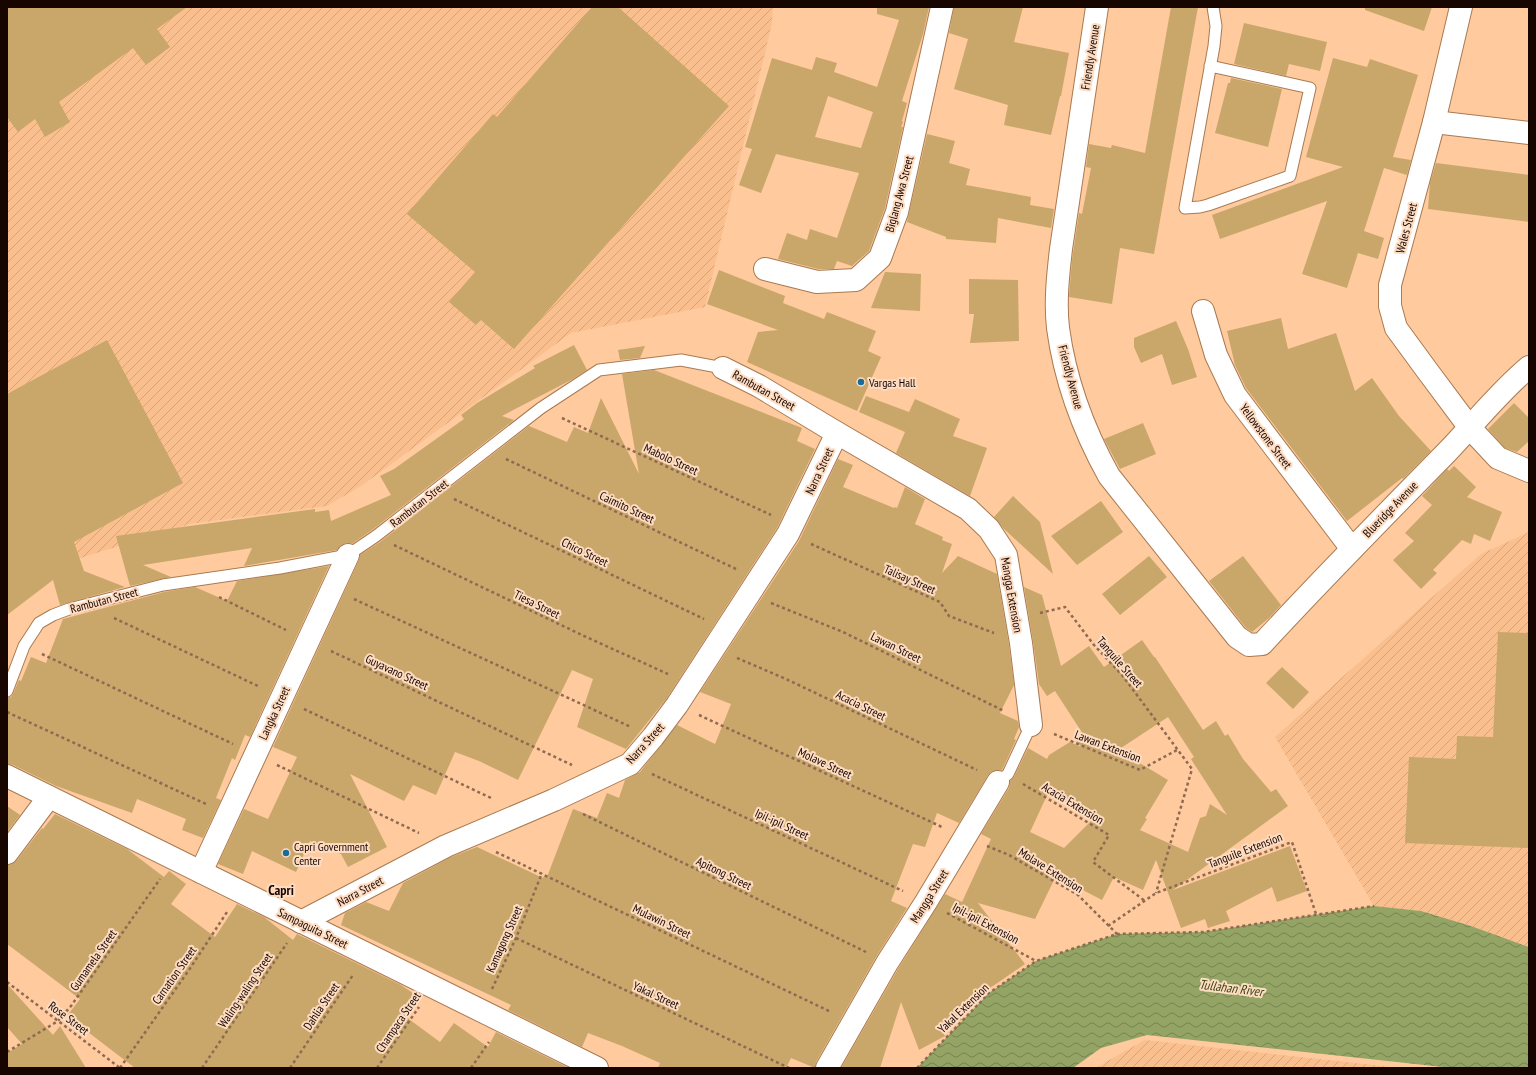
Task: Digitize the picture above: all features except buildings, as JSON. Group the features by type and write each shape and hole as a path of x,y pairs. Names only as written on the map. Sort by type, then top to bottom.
{"street":[{"name":"Biglang Awa Street","path":"765,269 818,282 856,280 880,258 897,212 942,7"},
{"name":"Friendly Avenue","path":"1097,7 1062,241 1057,288 1058,328 1066,370 1084,422 1109,476 1237,638 1249,645"},
{"name":"Wales Street","path":"1461,7 1434,122 1390,285 1390,306 1396,328 1470,428 1498,458 1529,472"},
{"path":"1434,122 1529,132"},
{"name":"Yellowstone Street","path":"1203,310 1216,355 1236,395 1352,549"},
{"name":"Blueridge Avenue","path":"1249,645 1262,644 1470,428 1515,378 1529,367"},
{"name":"Rambutan Street","path":"723,368 760,386 837,433"},
{"name":"Narra Street","path":"302,922 446,846 554,800 630,764 677,705 791,530 837,433"},
{"name":"Mangga Extension","path":"837,433 968,509 989,529 1006,555 1021,643 1031,725"},
{"name":"Langka Street","path":"201,872 348,555"},
{"name":"Sampaguita Street","path":"7,776 597,1068"},
{"name":"Mangga Street","path":"827,1068 887,963 1003,778"},
{"path":"7,854 50,797"}],"lane":[{"path":"1210,66 1310,88 1290,176 1208,205 1185,208 1216,26 1213,7"},
{"name":"Rambutan Street","path":"7,691 24,646 39,623 53,615 164,585 280,568 348,555 376,536 541,408 599,370 681,360 723,368"},
{"name":"Mangga Street","path":"1003,778 1031,725"}],"path":[{"name":"Mabolo Street","path":"541,408 791,530"},
{"name":"Caimito Street","path":"488,450 754,587"},
{"name":"Chico Street","path":"436,490 726,630"},
{"name":"Talisay Street","path":"791,530 940,602 949,616 1021,643"},
{"name":"Tiesa Street","path":"376,536 584,636 691,684"},
{"name":"Guyavano Street","path":"186,582 600,778"},
{"name":"Lawan Street","path":"754,587 1031,725"},
{"path":"332,589 653,737"},
{"name":"Tanguile Street","path":"1016,619 1065,607 1094,645 1122,675 1192,768 1156,893"},
{"name":"Acacia Street","path":"714,648 786,679 958,760 1003,778"},
{"name":"Molave Street","path":"677,705 965,837"},
{"path":"7,712 228,814"},
{"name":"Lawan Extension","path":"1031,725 1140,770 1177,750"},
{"name":"Ipil-ipil Street","path":"630,764 926,902"},
{"name":"Acacia Extension","path":"1003,778 1109,835 1093,862 1145,901"},
{"name":"Apitong Street","path":"554,800 887,963"},
{"name":"Molave Extension","path":"965,837 1009,855 1078,895 1117,934"},
{"name":"Mulawin Street","path":"464,838 542,873 852,1022"},
{"name":"Tanguile Extension","path":"1108,926 1156,893 1292,842 1316,914"},
{"name":"Gumamela Street","path":"7,1052 58,1021 72,1006 174,859"},
{"name":"Kamagong Street","path":"481,1011 516,938 542,873"},
{"name":"Carnation Street","path":"120,1068 189,970 240,892"},
{"name":"Ipil-ipil Extension","path":"926,902 1036,961"},
{"name":"Yakal Extension","path":"917,1068 989,993 1036,961 1117,934 1203,932 1374,906"},
{"name":"Waling-waling Street","path":"202,1068 302,922"},
{"name":"Yakal Street","path":"516,938 789,1068"},
{"name":"Dahlia Street","path":"290,1068 367,954"},
{"name":"Rose Street","path":"7,982 120,1068"},
{"name":"Champaca Street","path":"378,1068 433,987"},
{"path":"471,1068 503,1022"}],"shaded area":[{"path":"7,7 773,7 772,23 705,307 571,333 361,486 327,506 190,524 16,578 7,585"},
{"path":"1529,532 1529,947 1471,926 1421,911 1374,906 1275,737 1481,554"},
{"path":"1145,1040 1401,1068 1095,1068"}],"water":[{"name":"Tullahan River","path":"1374,906 1421,911 1471,926 1529,947 1529,1068 1452,1068 1147,1035 1101,1048 1073,1068 917,1068 989,993 1036,961 1117,934 1203,932"}],"place":[{"name":"Vargas Hall","path":"861,382"},
{"name":"Capri Government Center","path":"286,853"}],"district":[{"name":"Capri","path":"281,890"}]}
